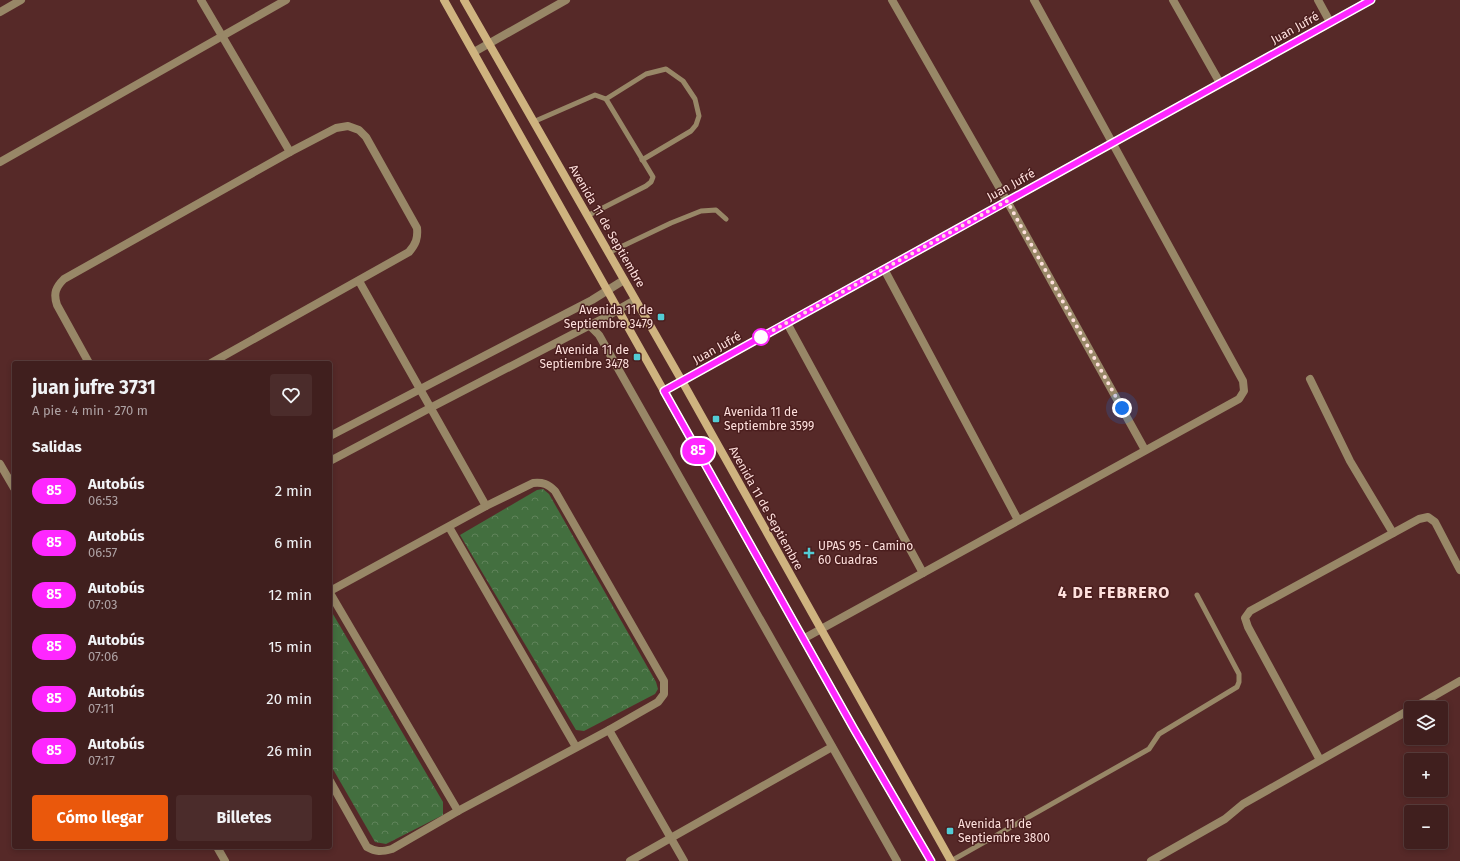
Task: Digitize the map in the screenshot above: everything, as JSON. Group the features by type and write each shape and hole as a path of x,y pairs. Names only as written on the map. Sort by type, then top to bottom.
{"main road":[{"path":"444,0 803,638 931,861"},
{"name":"Avenida 11 de Septiembre","path":"464,0 682,381 951,861"}],"street":[{"path":"0,12 21,0"},
{"path":"201,0 290,152"},
{"path":"0,162 286,0"},
{"path":"474,52 566,0"},
{"path":"892,0 1007,201 1145,450"},
{"path":"803,638 1238,399 1244,391 1243,381 1034,0"},
{"path":"1173,0 1220,84"},
{"path":"1318,0 1330,22"},
{"name":"Juan Jufré","path":"664,391 1371,0"},
{"path":"88,361 55,299 55,290 64,279 290,152 336,128 348,126 359,130 366,137 417,228 418,237 415,246 409,252 359,281 215,361"},
{"path":"884,269 1018,520"},
{"path":"332,435 420,390 624,280"},
{"path":"359,281 486,506"},
{"path":"332,460 590,326 635,300"},
{"path":"787,322 922,573"},
{"path":"590,326 600,335 897,861"},
{"path":"1310,379 1350,461 1393,533"},
{"path":"0,464 12,485"},
{"path":"332,591 486,506 533,483 540,482 549,485 555,491 664,681 664,694 658,702 458,811 392,849 381,852 373,851 366,847 332,785"},
{"path":"1320,760 1248,627 1245,618 1250,611 1419,519 1428,517 1435,522 1460,570"},
{"path":"449,527 576,747"},
{"path":"332,595 458,811"},
{"path":"1425,701 1460,682"},
{"path":"1151,861 1225,819 1243,804 1404,713"},
{"path":"609,730 684,861"},
{"path":"630,861 832,747"},
{"path":"219,849 225,861"}],"lane":[{"path":"606,99 646,74 666,69 683,81 695,99 699,116 696,125 691,131 642,160"},
{"path":"533,122 595,95 601,96 606,99 652,177 651,182 588,216"},
{"path":"608,253 671,223 701,211 716,210 726,219"},
{"path":"951,861 1149,749 1159,734 1237,687 1240,682 1239,674 1197,595"}],"green space":[{"path":"543,489 549,494 656,682 658,689 655,694 584,731 576,730 460,535 537,490"},
{"path":"332,612 443,802 443,815 386,844 375,842 332,767"}],"bus line":[{"name":"85","path":"931,861 854,729 664,391 1371,0"}],"place":[{"name":"Avenida 11 de Septiembre 3479","path":"661,317"},
{"name":"Avenida 11 de Septiembre 3478","path":"637,357"},
{"name":"Avenida 11 de Septiembre 3599","path":"716,419"},
{"name":"UPAS 95 - Camino 60 Cuadras","path":"809,553"},
{"name":"Avenida 11 de Septiembre 3800","path":"950,831"}],"district":[{"name":"4 DE FEBRERO","path":"1114,592"}],"route":[{"path":"761,337 1007,201 1122,408"}]}
